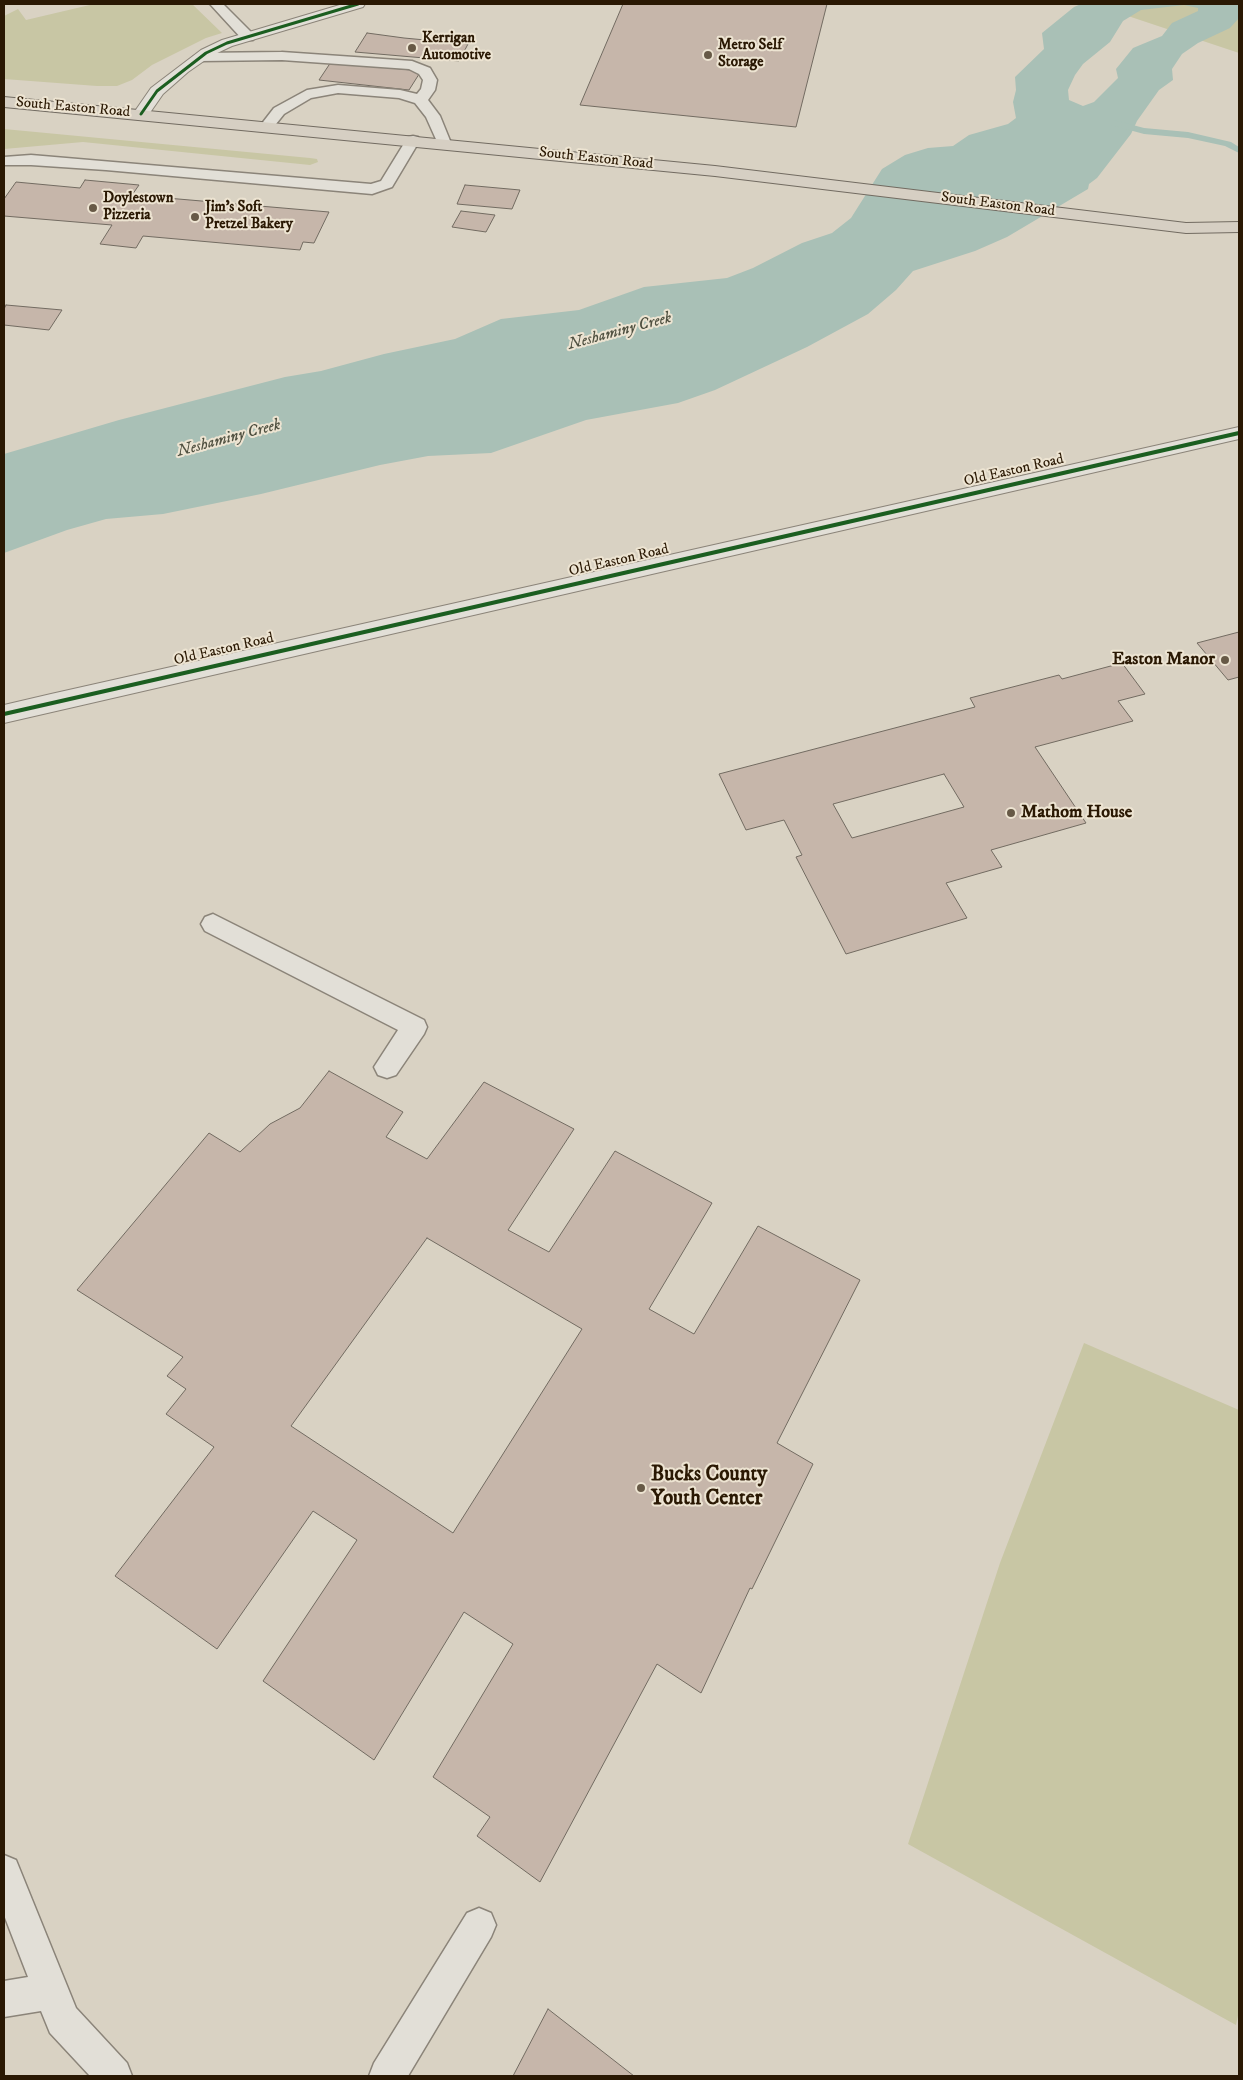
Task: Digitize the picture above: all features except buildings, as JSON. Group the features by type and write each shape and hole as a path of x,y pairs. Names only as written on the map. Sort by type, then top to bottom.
{"highway":[{"name":"South Easton Road","path":"4,102 413,140 715,171 1186,228 1239,227"},
{"name":"South Easton Road","path":"1186,228 1239,243"}],"street":[{"path":"141,114 157,91 200,57 227,44 358,4"},
{"name":"Old Easton Road","path":"4,714 1239,433"}],"lane":[{"path":"216,4 248,37"},
{"path":"200,57 282,56 412,65 425,71 430,80 428,90 420,100"},
{"path":"267,126 278,110 307,94 338,89 400,94 420,100 433,116 444,144"},
{"path":"4,161 31,160 106,165 372,189 387,184 413,140"},
{"path":"213,924 415,1027 388,1067"},
{"path":"4,1872 63,2020 114,2076"},
{"path":"387,2076 480,1925"},
{"path":"4,1999 52,1991"}],"shaded area":[{"path":"94,4 192,4 222,33 206,38 152,65 132,80 117,86 4,79 4,16 18,9 26,20"},
{"path":"1092,4 1239,4 1239,53"},
{"path":"4,129 310,158 317,159 318,162 310,165 83,142 4,149"},
{"path":"1084,1343 1239,1410 1239,2011 1236,2025 908,1844 1000,1563"}],"water":[{"name":"Neshaminy Creek","path":"1081,4 1239,4 1239,18 1230,28 1198,43 1182,54 1172,69 1173,80 1159,90 1137,121 1131,134 1097,178 1089,184 1088,189 1007,237 975,251 913,271 896,290 868,314 807,347 715,390 678,403 586,420 491,453 428,456 163,514 106,519 67,530 4,553 4,454 119,420 285,377 321,371 384,354 455,339 501,319 579,310 644,287 727,278 753,268 802,243 832,233 851,218 882,169 905,155 928,148 953,146 969,135 1008,124 1016,118 1013,102 1016,90 1015,77 1044,49 1042,33 1074,7","holes":["1184,5 1198,8 1198,11 1172,23 1162,36 1133,48 1116,69 1118,78 1094,102 1083,106 1069,100 1068,90 1075,75 1083,64 1110,42 1123,21 1141,10"]}],"waterway":[{"path":"1114,123 1144,131 1188,135 1228,144 1239,150"}],"cycle path":[{"path":"141,114 157,91 206,53 227,43 358,4"},
{"path":"4,714 1239,433"}],"place":[{"name":"Kerrigan Automotive","path":"412,48"},
{"name":"Metro Self Storage","path":"708,55"},
{"name":"Doylestown Pizzeria","path":"93,208"},
{"name":"Jim's Soft Pretzel Bakery","path":"195,217"},
{"name":"Easton Manor","path":"1225,660"},
{"name":"Mathom House","path":"1011,813"},
{"name":"Bucks County Youth Center","path":"641,1488"}]}
